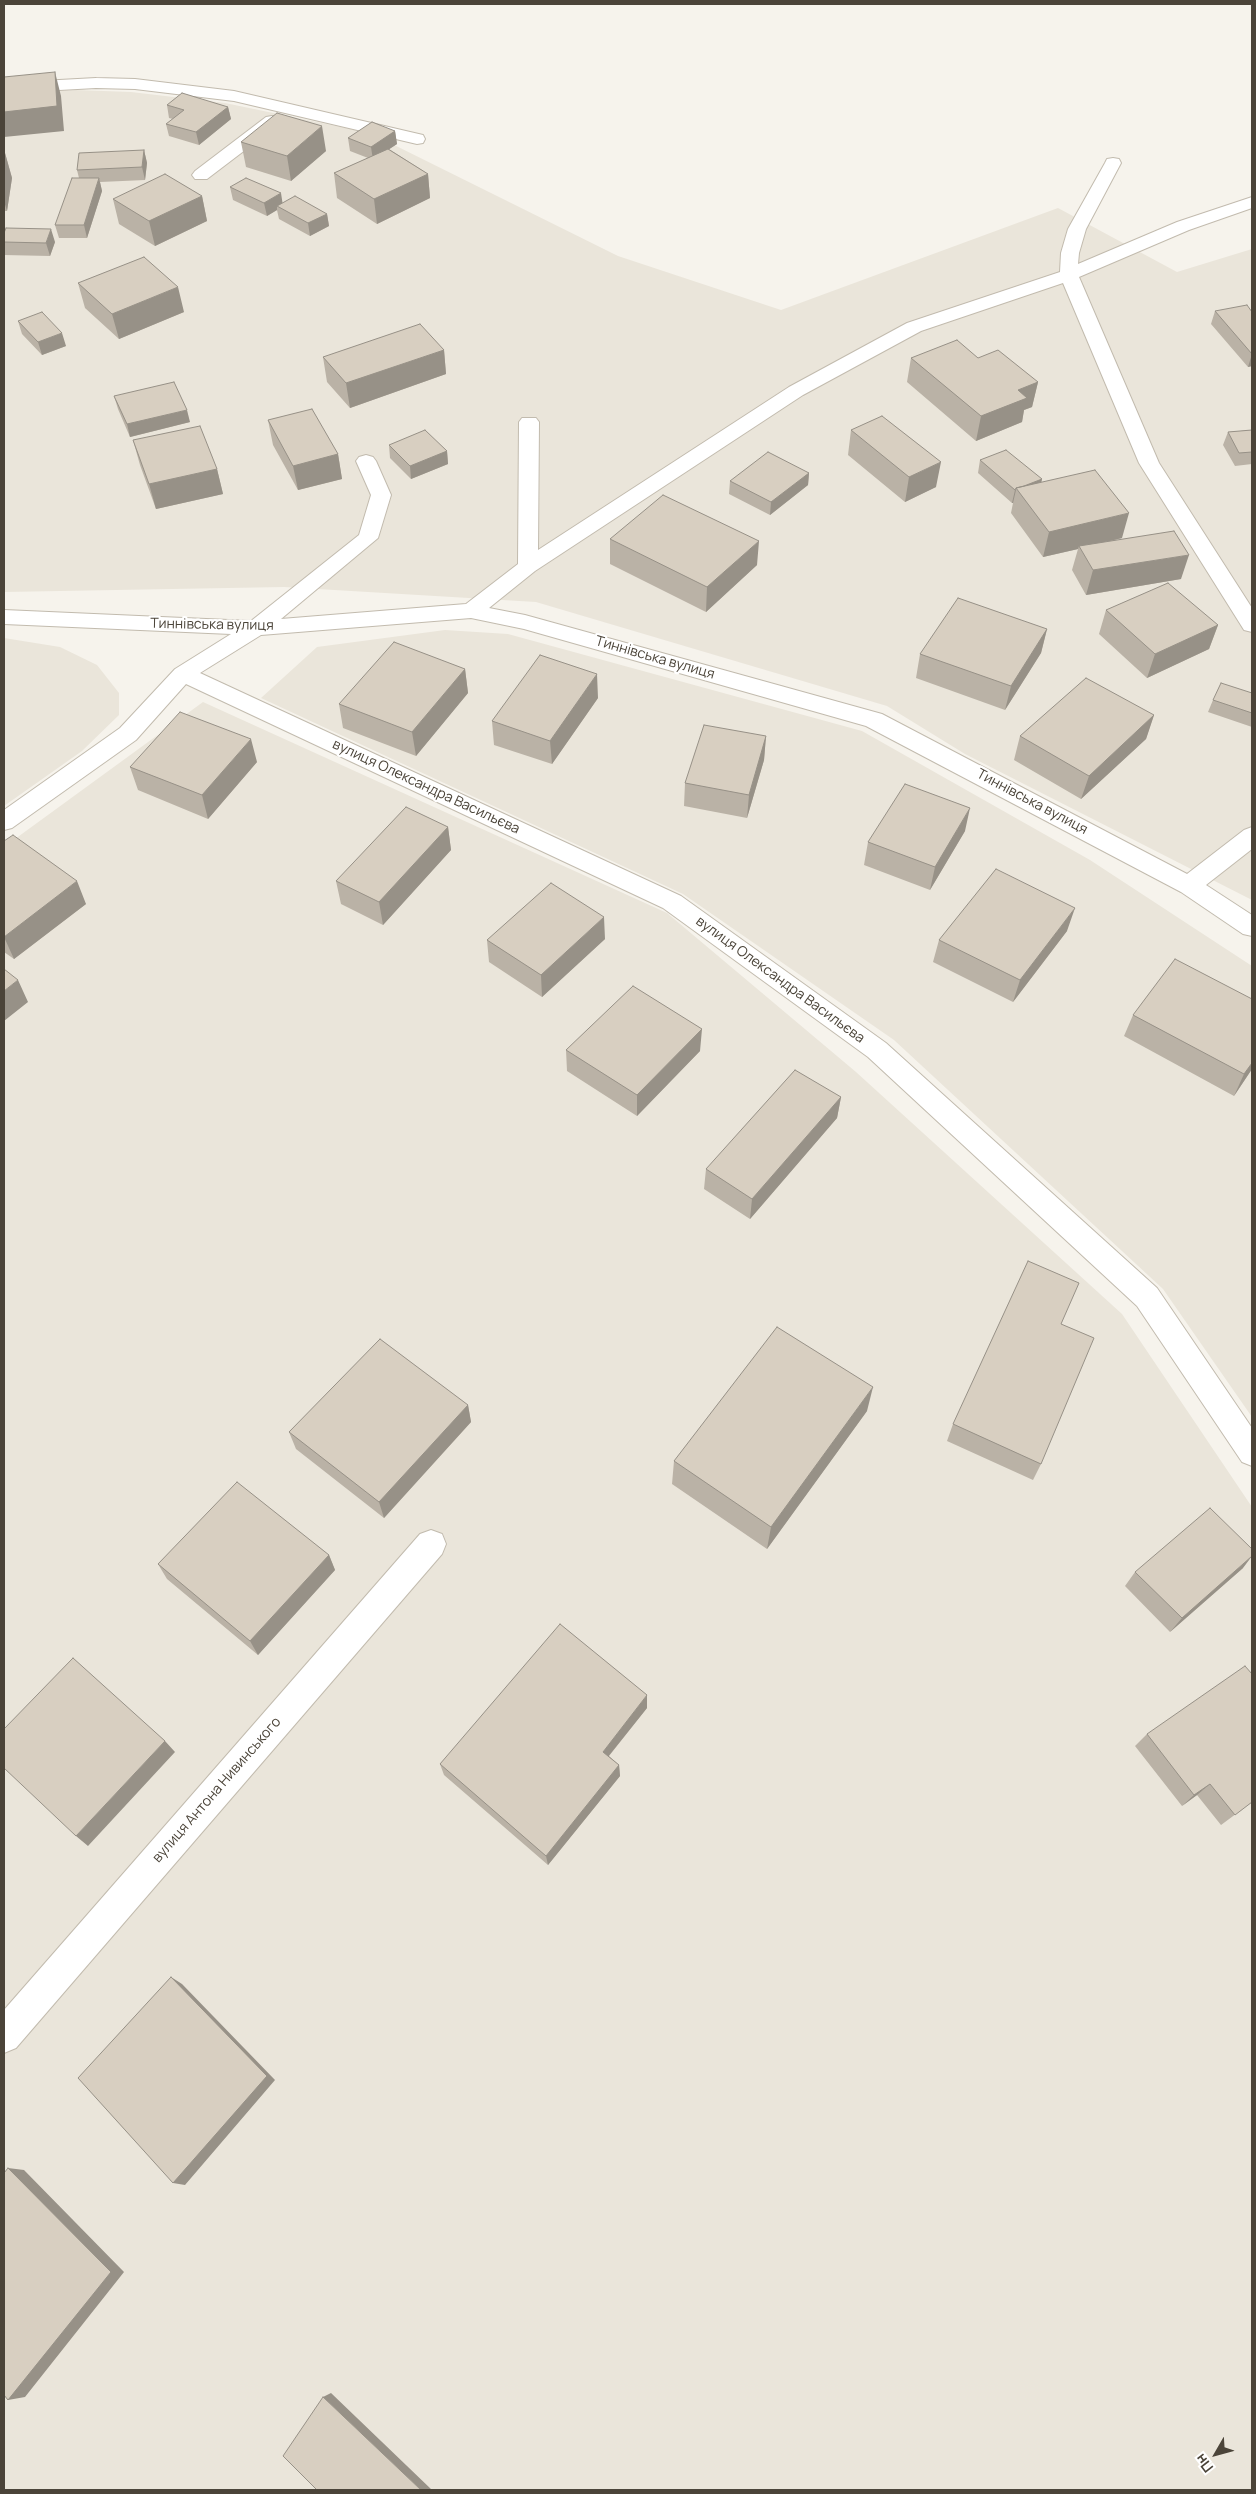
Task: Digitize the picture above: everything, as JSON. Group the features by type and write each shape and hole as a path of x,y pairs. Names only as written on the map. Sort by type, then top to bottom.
{"street":[{"path":"4,88 96,83 135,84 234,96 288,107 417,139"},
{"path":"202,175 288,107"},
{"path":"1113,163 1077,229 1070,253 1069,275 1149,463 1252,624"},
{"path":"470,611 528,566 796,391 914,326 1069,275 1183,226 1252,202"},
{"path":"528,566 529,422"},
{"path":"4,822 128,734 183,674 256,628 368,538 380,495 366,461"},
{"name":"Тиннівська вулиця","path":"4,617 256,628 470,611 525,622 874,720 1189,886 1252,927"},
{"name":"вулиця Олександра Васильєва","path":"183,674 672,902 877,1050 1147,1297 1252,1452"},
{"path":"1189,886 1252,836"},
{"name":"вулиця Антона Нивинського","path":"4,2036 431,1544"}],"shaded area":[{"path":"76,90 131,92 225,103 370,133 618,256 781,310 1058,208 1177,272 1252,249 1252,900 965,754 887,706 536,602 284,587 4,592 4,95"},
{"path":"445,630 508,634 862,731 1090,860 1252,966 1252,1417 1163,1289 894,1040 683,894 261,698 317,647"},
{"path":"4,638 60,647 97,665 119,693 119,715 82,751 4,806"},
{"path":"203,702 667,913 856,1072 1122,1314 1252,1507 1252,2490 4,2490 4,847"}],"building":[{"path":"55,72 57,106 4,112 4,77"},
{"path":"182,93 228,107 196,132 166,124 184,110 167,105"},
{"path":"277,113 322,126 287,156 241,142"},
{"path":"372,122 395,131 371,147 348,138"},
{"path":"388,149 428,174 374,199 334,173"},
{"path":"144,150 142,167 77,170 79,153"},
{"path":"165,174 202,196 149,221 113,199"},
{"path":"72,178 99,178 84,225 55,225"},
{"path":"246,178 281,193 264,203 230,187"},
{"path":"295,196 327,214 308,223 277,206"},
{"path":"6,228 51,229 46,243 4,242"},
{"path":"144,257 178,287 112,314 78,283"},
{"path":"1247,305 1252,312 1252,354 1215,311"},
{"path":"42,312 62,333 38,342 18,321"},
{"path":"420,324 444,350 346,383 323,357"},
{"path":"957,340 978,358 998,350 1038,382 1018,390 1027,398 981,416 911,358"},
{"path":"174,382 187,410 127,424 114,396"},
{"path":"312,409 338,454 293,466 268,420"},
{"path":"882,416 941,462 909,477 851,430"},
{"path":"200,426 217,469 149,484 133,440"},
{"path":"425,430 447,451 410,466 389,445"},
{"path":"1252,430 1252,452 1239,453 1228,432"},
{"path":"1006,450 1042,479 1015,490 980,460"},
{"path":"768,452 809,473 771,502 730,481"},
{"path":"1095,470 1129,513 1049,532 1016,488"},
{"path":"663,495 759,541 707,587 610,539"},
{"path":"1174,531 1189,555 1093,570 1079,546"},
{"path":"1168,583 1218,625 1155,654 1106,610"},
{"path":"958,598 1047,629 1011,686 920,654"},
{"path":"394,642 465,669 412,732 339,704"},
{"path":"540,655 597,674 550,741 492,721"},
{"path":"1086,678 1154,715 1089,776 1020,736"},
{"path":"1221,683 1252,693 1252,713 1213,700"},
{"path":"180,712 251,739 202,795 130,767"},
{"path":"704,725 766,736 749,795 685,783"},
{"path":"905,784 970,808 935,867 868,842"},
{"path":"406,807 448,827 379,902 336,881"},
{"path":"13,835 77,881 4,937 4,841"},
{"path":"996,869 1075,908 1020,980 939,940"},
{"path":"551,883 604,917 541,975 487,940"},
{"path":"1175,959 1252,999 1252,1063 1244,1074 1133,1015"},
{"path":"4,969 18,980 4,991"},
{"path":"633,986 702,1029 637,1095 566,1050"},
{"path":"795,1070 841,1097 752,1199 706,1169"},
{"path":"1028,1261 1079,1283 1061,1324 1094,1338 1041,1464 953,1424"},
{"path":"777,1327 873,1387 771,1527 674,1461"},
{"path":"380,1339 468,1405 379,1502 289,1432"},
{"path":"237,1482 329,1555 250,1641 158,1564"},
{"path":"1210,1508 1252,1549 1252,1556 1182,1618 1135,1572"},
{"path":"560,1624 647,1695 603,1752 619,1765 546,1856 440,1764"},
{"path":"73,1658 165,1741 76,1836 4,1768 4,1729"},
{"path":"1245,1666 1252,1674 1252,1802 1235,1815 1210,1784 1194,1795 1147,1734"},
{"path":"171,1977 267,2076 173,2183 78,2078"},
{"path":"8,2168 111,2272 8,2400 4,2395 4,2173"},
{"path":"323,2397 421,2490 317,2490 283,2456"}]}
